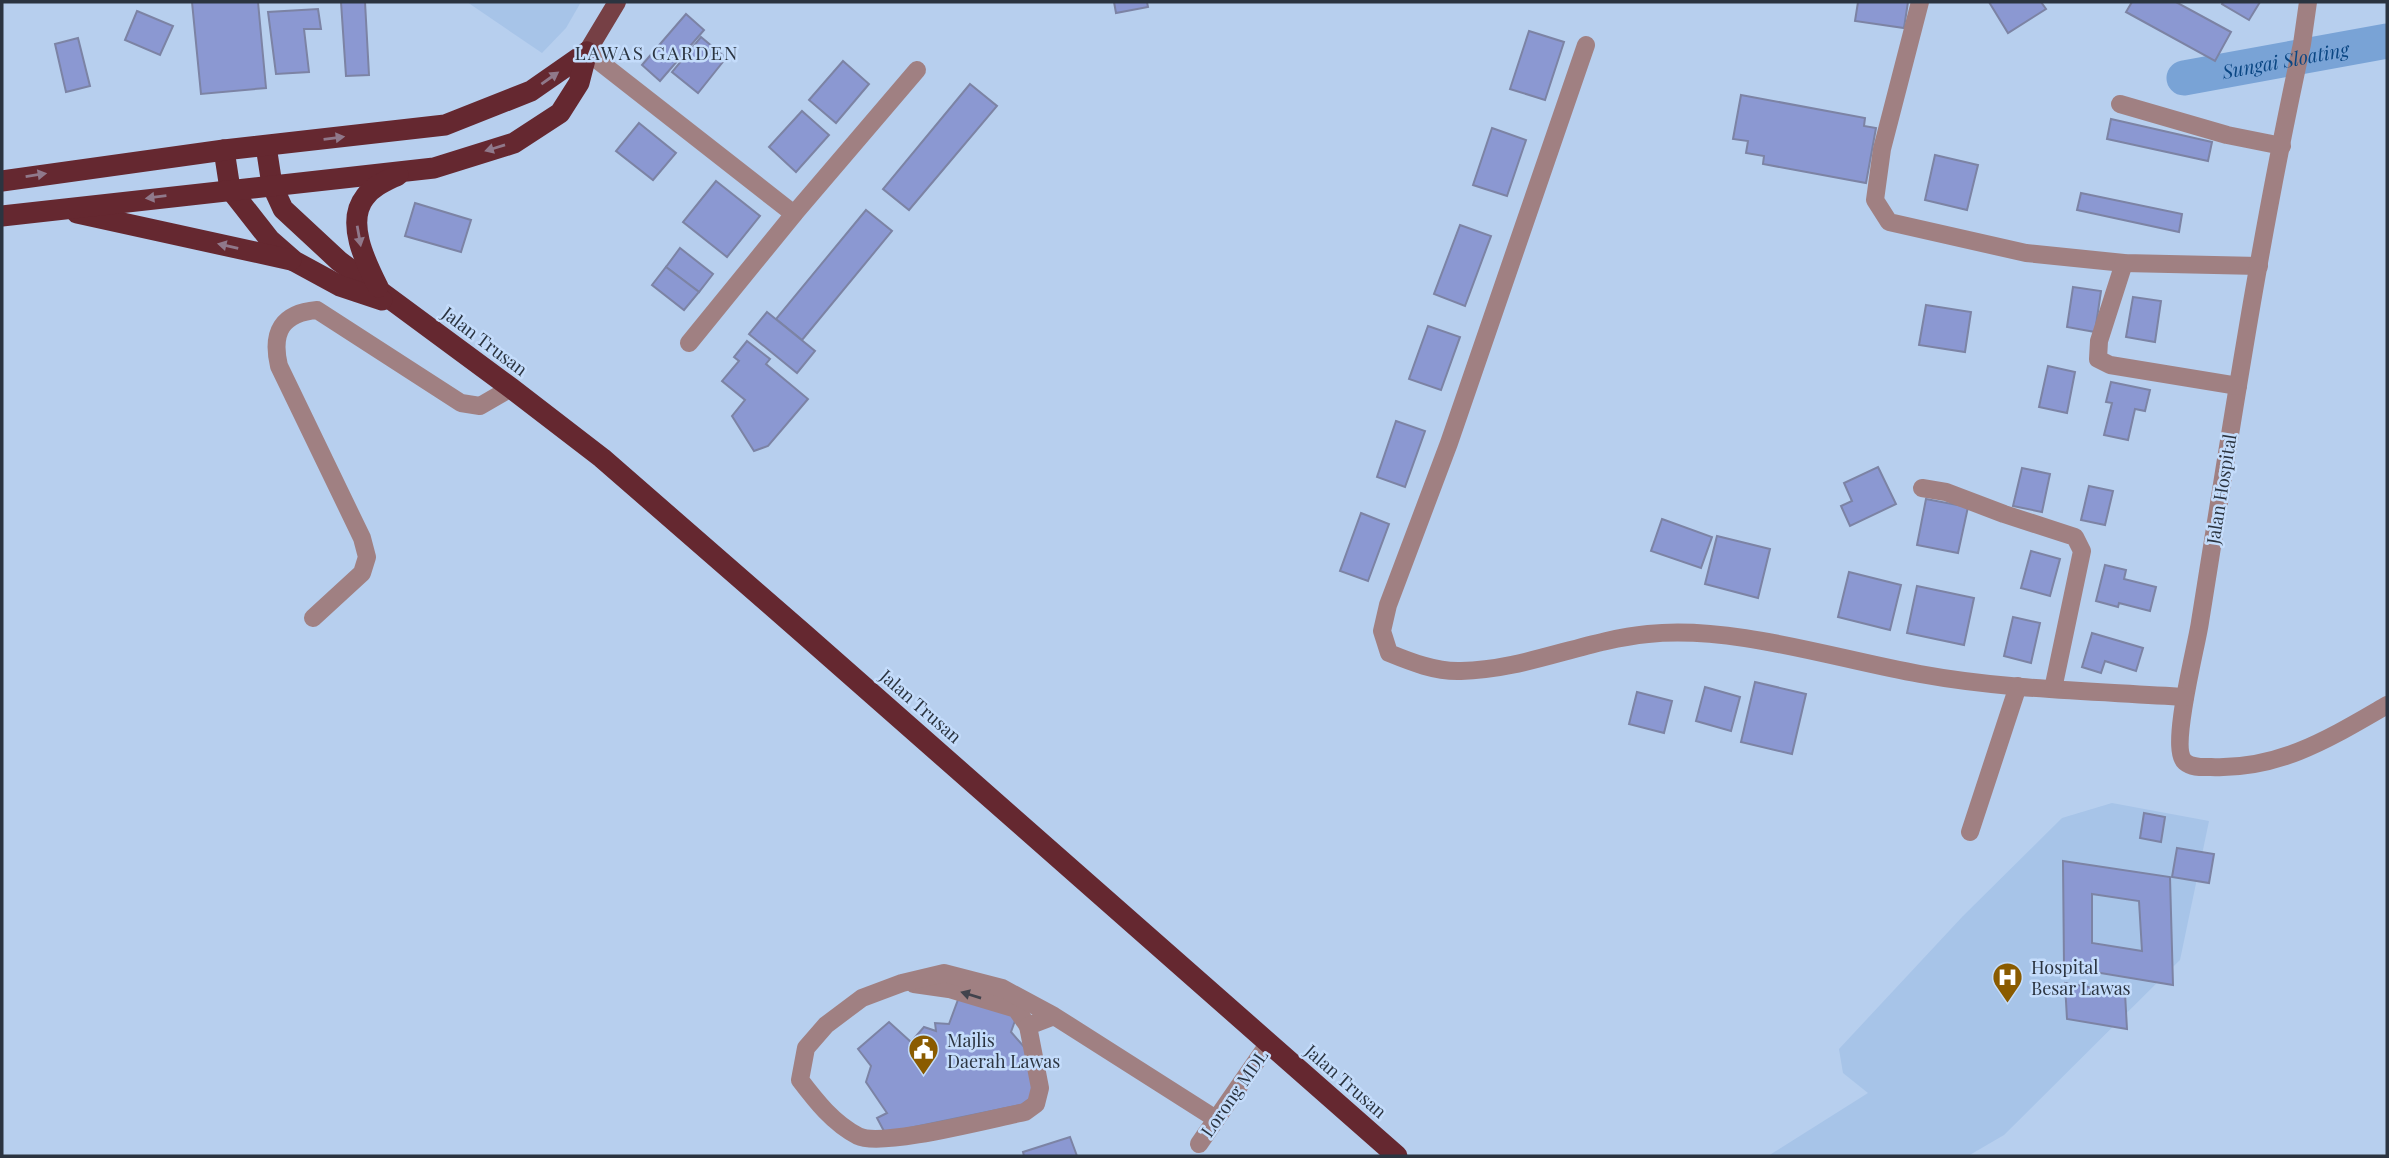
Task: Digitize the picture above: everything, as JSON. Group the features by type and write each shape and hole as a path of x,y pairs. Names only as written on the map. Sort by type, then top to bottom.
{"highway":[{"path":"2,181 224,150 445,125 531,91 587,52"},
{"path":"2,216 434,168 514,143 560,113 579,83 587,52"},
{"name":"Jalan Trusan","path":"266,146 272,185 283,209 338,261 511,388 622,476 1397,1156"},
{"name":"Jalan Trusan","path":"224,150 230,189 270,240 294,261 340,286 401,307"},
{"path":"382,292 363,259 356,226 363,198 378,185 409,170"},
{"path":"58,208 294,261"}],"main road":[{"path":"587,52 617,2"}],"street":[{"path":"1920,2 1882,149 1875,200 1889,222 2026,253 2124,263 2259,266"},
{"name":"Jalan Hospital","path":"2308,2 2238,386 2199,634 2185,697 2181,728 2182,758 2192,766 2227,768 2263,764 2308,748 2387,705"},
{"path":"1586,45 1449,443 1388,605 1382,631 1389,653 1416,664 1459,671 1508,665 1590,643 1648,634 1699,631 1922,674 2018,686 2185,697"},
{"path":"587,52 794,214"},
{"path":"689,343 916,70"},
{"path":"2120,104 2227,135 2282,146"},
{"path":"2124,263 2099,341 2098,359 2110,365 2238,386"},
{"path":"313,618 362,573 367,557 362,538 279,366 274,345 284,323 301,312 317,310 461,403 481,406 511,388"},
{"path":"1922,488 1946,492 2075,537 2082,551 2053,689"},
{"path":"1969,831 2018,686"},
{"path":"902,983 949,989 1016,1009 1028,1026 1040,1088 1036,1104 1025,1112 895,1138 861,1138 824,1111 800,1080 806,1048 826,1025 862,998 902,983 944,973 1002,988 1054,1016 1216,1119"},
{"path":"1028,1026 1054,1016"},
{"name":"Lorong MDL","path":"1199,1144 1269,1043"}],"shaded area":[{"path":"467,2 581,2 566,28 542,53"},
{"path":"2387,33 2387,52 2311,64 2314,45"},
{"name":"Hospital Besar Lawas","path":"2112,803 2209,821 2180,960 2004,1135 1968,1156 1768,1156 1868,1093 1843,1073 1839,1049 1963,916 2062,818"}],"building":[{"path":"192,2 258,2 266,88 201,94"},
{"path":"341,2 365,2 369,75 346,76"},
{"path":"1114,2 1147,2 1148,7 1116,13"},
{"path":"1858,2 1908,2 1904,28 1855,21"},
{"path":"1989,2 2041,2 2046,9 2008,33"},
{"path":"2132,2 2176,2 2231,32 2215,61 2126,12"},
{"path":"2260,2 2249,20 2222,4"},
{"path":"318,9 321,29 304,29 309,72 276,74 268,12"},
{"path":"137,11 173,26 160,55 125,40"},
{"path":"686,14 704,30 660,81 642,65"},
{"path":"1529,31 1564,42 1545,100 1510,89"},
{"path":"701,37 726,58 698,93 672,72"},
{"path":"78,38 90,86 66,92 55,44"},
{"path":"843,61 869,84 836,123 809,100"},
{"path":"970,84 997,106 909,210 883,189"},
{"path":"1741,95 1865,118 1864,126 1876,128 1866,183 1763,164 1764,156 1746,153 1748,141 1733,139"},
{"path":"802,111 829,135 796,172 769,147"},
{"path":"2111,119 2212,142 2208,161 2107,139"},
{"path":"639,123 676,153 653,180 616,151"},
{"path":"1492,128 1526,140 1507,196 1473,185"},
{"path":"1935,155 1978,165 1967,210 1925,200"},
{"path":"716,181 760,216 727,257 683,222"},
{"path":"2081,193 2182,214 2179,232 2077,210"},
{"path":"415,203 471,220 461,252 405,236"},
{"path":"866,210 892,231 802,340 776,319"},
{"path":"1460,225 1491,236 1465,306 1434,294"},
{"path":"680,248 713,274 699,292 666,267"},
{"path":"666,267 699,292 684,310 652,285"},
{"path":"2073,287 2101,291 2095,332 2067,327"},
{"path":"2133,297 2161,301 2155,342 2126,337"},
{"path":"1926,305 1971,312 1965,352 1919,345"},
{"path":"767,312 815,351 797,373 749,334"},
{"path":"1428,326 1460,337 1441,390 1409,379"},
{"path":"747,341 770,359 766,364 808,399 768,446 754,451 732,416 745,400 722,381 739,361 734,357"},
{"path":"2048,366 2075,372 2067,413 2039,407"},
{"path":"2111,382 2150,390 2145,411 2135,409 2128,440 2104,435 2112,403 2106,402"},
{"path":"1396,421 1425,431 1405,487 1377,477"},
{"path":"1878,467 1896,504 1850,526 1841,506 1852,501 1844,483"},
{"path":"2022,468 2050,474 2042,512 2013,506"},
{"path":"2089,486 2113,491 2105,525 2081,520"},
{"path":"1926,499 1968,507 1958,553 1917,545"},
{"path":"1361,513 1389,524 1368,581 1340,571"},
{"path":"1662,519 1712,537 1701,568 1651,551"},
{"path":"1717,536 1770,549 1758,598 1705,584"},
{"path":"2031,551 2060,559 2050,596 2021,588"},
{"path":"2105,565 2126,570 2124,579 2156,587 2150,611 2119,603 2118,607 2096,601"},
{"path":"1849,572 1901,585 1890,630 1838,617"},
{"path":"1917,586 1974,598 1964,645 1907,633"},
{"path":"2013,617 2040,623 2031,663 2004,656"},
{"path":"2092,633 2143,648 2136,671 2105,661 2101,673 2082,667"},
{"path":"1755,682 1806,694 1792,754 1741,742"},
{"path":"1705,687 1740,697 1731,731 1696,721"},
{"path":"1637,692 1672,701 1664,733 1629,724"},
{"path":"2144,813 2165,817 2161,842 2140,838"},
{"path":"2177,848 2214,854 2209,883 2172,877"},
{"path":"2063,861 2170,877 2173,985 2064,967","holes":["2092,894 2139,901 2142,951 2092,943"]},
{"path":"2065,983 2125,993 2127,1029 2067,1019"},
{"path":"959,997 1017,1015 1011,1032 1026,1049 1034,1084 1031,1098 1021,1105 885,1133 877,1118 887,1113 866,1082 871,1066 858,1049 889,1022 911,1042 924,1027 936,1031 935,1023 949,1024"},
{"path":"1070,1137 1077,1156 1024,1156 1023,1152"}],"waterway":[{"name":"Sungai Sloating","path":"2184,78 2387,41"}],"place":[{"name":"Hospital Besar Lawas","path":"2008,1004"},
{"name":"Majlis Daerah Lawas","path":"924,1077"}],"district":[{"name":"LAWAS GARDEN","path":"657,52"}]}
